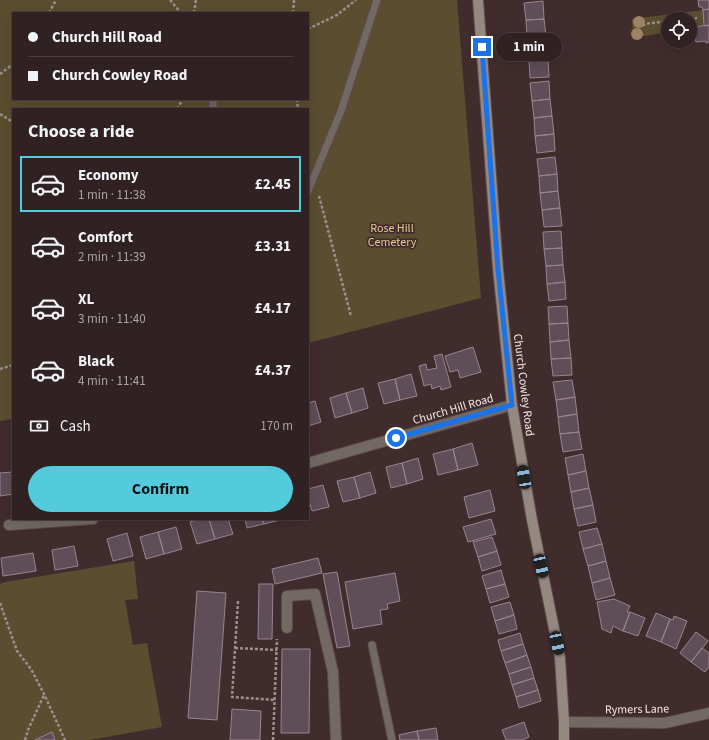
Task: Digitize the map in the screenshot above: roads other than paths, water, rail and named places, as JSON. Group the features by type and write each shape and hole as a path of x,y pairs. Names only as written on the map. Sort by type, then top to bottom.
{"main road":[{"name":"Church Cowley Road","path":"478,0 498,269 512,405 532,520 560,658 564,740"}],"street":[{"name":"Church Hill Road","path":"309,463 512,405"},
{"path":"9,525 79,520"},
{"path":"287,628 287,596 315,594 333,672 336,740"},
{"name":"Rymers Lane","path":"564,722 665,723 709,713"}],"lane":[{"path":"309,188 340,111 377,0"},
{"path":"372,645 392,740"}],"park label":[{"name":"Rose Hill Cemetery","path":"392,235"}]}
